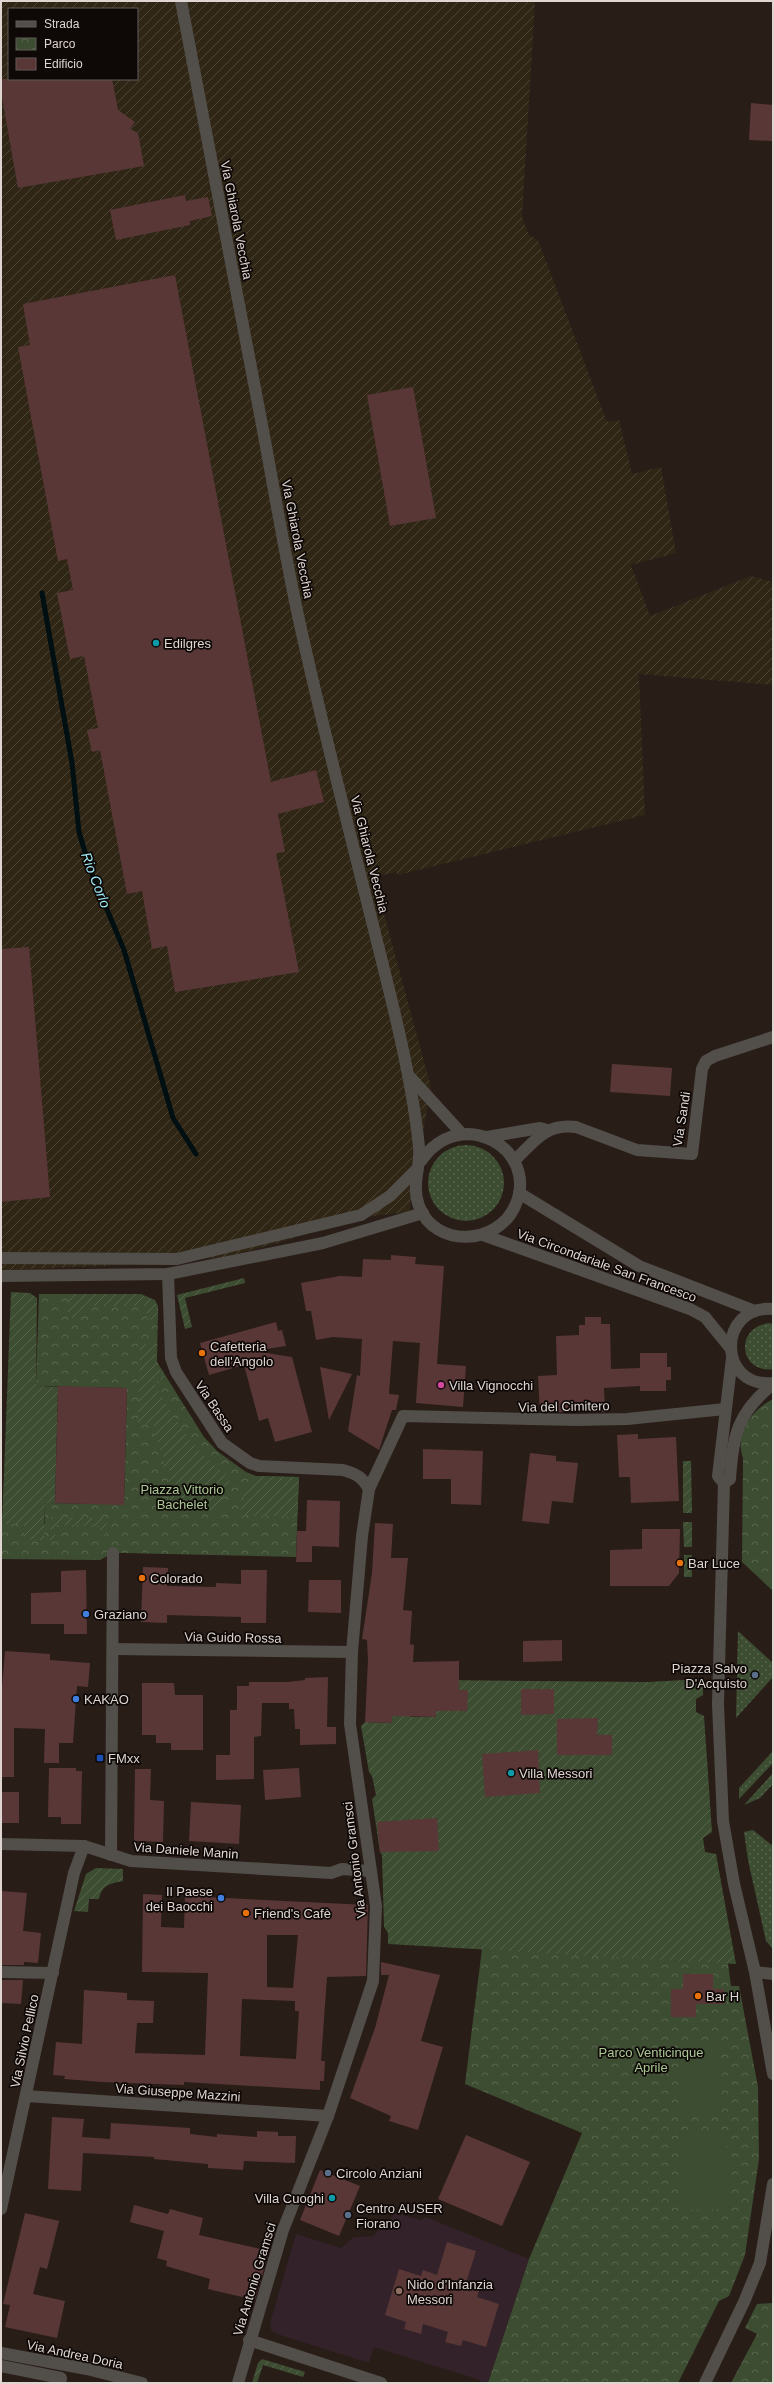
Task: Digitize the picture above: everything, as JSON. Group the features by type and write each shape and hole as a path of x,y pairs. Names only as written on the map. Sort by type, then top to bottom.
{"street":[{"name":"Via Ghiarola Vecchia","path":"181,1 296,606 410,1077 419,1165"},
{"name":"Via Sandi","path":"487,1137 540,1128 547,1130 561,1126 576,1127 637,1150 692,1154 702,1069 706,1061 715,1056 773,1037"},
{"name":"Via Ghiarola Vecchia","path":"410,1077 462,1134"},
{"path":"514,1162 547,1130"},
{"path":"1,1258 177,1259 361,1215 390,1196 437,1143 451,1136 462,1134 487,1137 506,1151 514,1162 519,1178 519,1193 515,1206 507,1219 495,1230 483,1235 467,1238 451,1235 437,1228 423,1213 415,1190 419,1165"},
{"name":"Via Circondariale San Francesco","path":"519,1193 639,1266 755,1311"},
{"path":"1,1276 168,1274 323,1243 423,1213"},
{"name":"Via Circondariale San Francesco","path":"483,1235 690,1309 704,1317 731,1353 738,1368 746,1376 763,1383 773,1383"},
{"name":"Via Bassa","path":"168,1274 171,1358 176,1372 222,1443 250,1463 259,1466 343,1470 356,1473 363,1479 369,1489"},
{"path":"773,1309 755,1311 742,1319 736,1326 733,1333 718,1476 724,1482 718,1704 719,1768 725,1834 734,1884 755,1972 768,2017 773,2074"},
{"path":"724,1482 730,1479 733,1443 739,1425 747,1409 773,1383"},
{"name":"Via del Cimitero","path":"403,1416 520,1421 591,1420 626,1419 725,1409"},
{"name":"Via Antonio Gramsci","path":"238,2383 249,2340 282,2230 328,2116 373,1981 376,1906 350,1724 352,1652 362,1536 369,1489 403,1416"},
{"path":"111,1855 113,1553"},
{"name":"Via Guido Rossa","path":"113,1649 352,1652"},
{"name":"Via Daniele Manin","path":"1,1844 84,1846 131,1861 306,1872 331,1873 342,1869 370,1871"},
{"name":"Via Silvio Pellico","path":"1,2209 74,1873 84,1846"},
{"path":"1,1972 53,1973"},
{"path":"755,1972 773,1974"},
{"name":"Via Giuseppe Mazzini","path":"26,2096 328,2116"},
{"path":"705,2383 744,2302 760,2263 773,2184"},
{"path":"249,2340 381,2383"},
{"name":"Via Andrea Doria","path":"1,2353 87,2369 142,2383"},
{"path":"1,2366 61,2378 60,2383"}],"shaded area":[{"path":"1,1 535,2 522,217 529,235 538,240 607,422 619,420 632,474 661,467 676,553 631,565 650,616 751,576 773,582 773,685 639,674 645,815 398,875 396,872 374,877 431,1087 409,1212 357,1218 278,1243 225,1257 105,1266 1,1270"},
{"name":"Nido d’Infanzia Messori","path":"396,2213 421,2220 426,2217 529,2259 488,2383 479,2383 480,2380 374,2347 369,2363 277,2334 271,2330 270,2323 296,2234 341,2248 354,2237 373,2236"}],"green space":[{"path":"466,1145 480,1148 493,1156 501,1169 504,1183 501,1197 493,1210 480,1218 466,1221 452,1218 439,1210 431,1197 428,1183 431,1169 439,1156 452,1148"},
{"path":"244,1278 245,1283 185,1298 192,1327 185,1329 177,1295"},
{"path":"11,1292 30,1293 37,1298 36,1386 58,1387 55,1503 45,1503 44,1540 24,1539 24,1524 2,1524"},
{"name":"Piazza Vittorio Bachelet","path":"39,1294 141,1294 155,1300 158,1306 157,1362 204,1437 217,1451 246,1472 256,1476 299,1477 296,1557 113,1553 100,1560 1,1559 2,1524 45,1524 45,1503 124,1504 127,1388 36,1386"},
{"path":"69,1294 141,1294 156,1302 158,1320 147,1319 147,1306 84,1306 83,1319 73,1319 68,1313"},
{"path":"769,1323 773,1324 773,1369 762,1369 753,1365 748,1358 745,1350 746,1341 750,1333 757,1327"},
{"path":"140,1344 156,1344 156,1362 165,1377 154,1383 178,1423 196,1447 206,1458 230,1478 218,1510 168,1509 169,1471 163,1471 164,1450 158,1450 158,1439 154,1439 154,1424 138,1423"},
{"path":"773,1399 773,1591 742,1562 743,1458 741,1440 743,1431 752,1416 758,1409"},
{"path":"683,1461 691,1461 692,1513 683,1513"},
{"path":"256,1476 299,1477 297,1517 245,1515 243,1520 239,1515 245,1492"},
{"path":"51,1517 107,1518 107,1536 100,1536 100,1526 55,1525 55,1540 50,1540"},
{"path":"683,1522 692,1522 692,1547 684,1547"},
{"path":"684,1555 692,1555 692,1577 684,1577"},
{"path":"738,1631 773,1663 773,1677 736,1718"},
{"path":"703,1679 703,1695 696,1699 696,1712 704,1716 712,1832 703,1838 705,1852 716,1854 736,1964 388,1944 388,1933 384,1927 382,1855 380,1852 372,1799 376,1795 372,1776 369,1772 361,1726 365,1722 392,1723 393,1705 412,1717 436,1717 437,1680 648,1682"},
{"path":"773,1751 773,1763 739,1799 739,1788"},
{"path":"773,1773 773,1784 760,1798 744,1805"},
{"path":"753,1830 773,1846 773,1949 766,1941 748,1860 744,1832"},
{"path":"96,1868 123,1869 123,1881 114,1883 104,1888 99,1899 89,1899 88,1912 74,1911 86,1874"},
{"name":"Parco Venticinque Aprile","path":"482,1949 728,1963 731,1986 739,1986 758,2087 759,2159 745,2255 729,2296 719,2301 678,2383 488,2383 529,2259 582,2133 465,2084"},
{"path":"719,2043 721,2114 681,2115 679,2044"},
{"path":"727,2131 729,2209 681,2210 679,2133"},
{"path":"773,2303 773,2383 731,2383 757,2334 745,2328 757,2304"},
{"path":"262,2359 305,2372 303,2377 263,2365 257,2383 252,2383 258,2363"}],"building":[{"path":"1,79 112,80 118,110 135,122 130,129 138,133 144,166 18,188 1,92"},
{"path":"751,103 773,105 773,141 749,140"},
{"path":"185,195 186,201 208,197 212,216 190,221 190,225 116,240 110,210"},
{"name":"Edilgres","path":"175,275 271,782 316,770 324,802 278,814 285,852 276,853 299,972 175,992 167,946 152,949 142,891 127,894 100,750 92,752 87,730 98,728 84,656 70,659 57,593 73,590 67,559 58,561 18,347 30,345 23,304"},
{"path":"413,387 436,518 390,526 367,395"},
{"path":"29,947 50,1197 1,1202 1,949"},
{"path":"612,1064 672,1068 670,1096 610,1092"},
{"path":"391,1255 416,1257 415,1264 444,1266 437,1364 466,1366 463,1407 416,1403 420,1343 393,1341 389,1394 399,1395 396,1410 392,1410 379,1450 348,1431 357,1375 360,1376 362,1339 333,1337 316,1340 311,1311 306,1311 301,1283 340,1276 362,1277 363,1259 391,1260"},
{"path":"585,1317 601,1317 601,1324 610,1324 611,1369 640,1368 640,1353 667,1353 667,1367 671,1367 671,1380 666,1380 666,1391 640,1391 640,1386 604,1388 605,1412 540,1412 538,1376 557,1375 556,1336 579,1335 579,1325 585,1325"},
{"path":"276,1322 278,1331 282,1330 286,1346 254,1351 292,1357 312,1432 275,1442 268,1418 259,1421 244,1365 209,1375 200,1343"},
{"path":"320,1367 352,1374 329,1420"},
{"path":"58,1386 127,1388 124,1505 55,1503"},
{"path":"638,1434 638,1439 676,1437 679,1501 631,1503 630,1477 619,1477 617,1435"},
{"path":"423,1449 483,1451 481,1505 451,1504 451,1479 423,1479"},
{"path":"530,1453 556,1456 556,1461 578,1463 573,1503 552,1501 549,1524 522,1521"},
{"path":"307,1500 340,1501 339,1547 312,1546 312,1562 296,1562 297,1531 306,1531"},
{"path":"375,1523 393,1524 391,1558 408,1558 403,1610 412,1611 410,1644 414,1645 413,1662 459,1661 459,1690 468,1690 467,1711 436,1711 436,1717 392,1716 392,1723 365,1722 368,1660 367,1640 362,1639 372,1573"},
{"path":"642,1529 680,1529 679,1573 669,1586 610,1586 610,1550 642,1549"},
{"path":"143,1567 168,1568 167,1586 216,1587 216,1583 241,1584 241,1570 267,1570 266,1623 241,1623 241,1617 167,1615 167,1623 141,1622"},
{"path":"86,1570 87,1634 64,1634 64,1624 31,1624 31,1593 61,1592 61,1571"},
{"path":"309,1580 341,1580 341,1613 308,1612"},
{"path":"562,1640 562,1661 523,1662 523,1641"},
{"path":"5,1651 50,1654 50,1660 90,1663 88,1687 77,1686 73,1743 59,1743 59,1763 44,1763 45,1729 14,1728 14,1777 1,1777 1,1700"},
{"path":"328,1677 327,1727 336,1727 336,1744 300,1745 300,1729 295,1729 294,1709 289,1709 289,1703 262,1703 261,1736 254,1737 254,1779 216,1780 216,1755 230,1755 230,1710 237,1710 237,1686 249,1686 249,1682 288,1682 305,1680 305,1678"},
{"path":"142,1683 174,1683 175,1695 203,1695 203,1750 171,1750 171,1743 156,1743 156,1735 142,1735"},
{"path":"521,1689 554,1689 554,1714 521,1715"},
{"path":"598,1718 597,1735 612,1735 612,1755 557,1755 557,1719"},
{"name":"Villa Messori","path":"538,1750 540,1793 485,1797 482,1754"},
{"path":"49,1768 76,1768 76,1771 82,1771 81,1824 61,1824 61,1817 48,1817"},
{"path":"299,1768 301,1797 265,1800 263,1770"},
{"path":"135,1769 151,1769 150,1800 164,1801 163,1842 134,1841"},
{"path":"1,1792 19,1792 19,1823 1,1823"},
{"path":"191,1802 241,1805 239,1844 189,1841"},
{"path":"437,1818 439,1851 380,1852 377,1822"},
{"path":"2,1891 27,1893 23,1931 41,1933 38,1963 24,1962 24,1965 1,1965"},
{"path":"143,1894 162,1895 161,1927 184,1928 185,1896 368,1905 366,1976 327,1977 321,2061 325,2061 324,2081 320,2081 320,2090 184,2082 184,2085 102,2082 64,2079 65,2076 53,2075 56,2042 82,2044 84,1990 127,1993 127,2000 154,2001 153,2023 137,2023 135,2053 205,2055 208,1973 142,1972","holes":["267,1935 298,1935 293,1988 267,1987","242,1999 295,2001 295,2011 299,2011 296,2059 240,2056"]},
{"path":"381,1962 440,1975 421,2041 443,2047 418,2130 389,2121 391,2116 350,2098 375,2028 389,1975 381,1975"},
{"name":"Bar H","path":"683,1974 713,1974 713,1989 724,1989 724,2004 696,2004 696,2017 671,2017 671,1989 683,1989"},
{"path":"1,1980 23,1980 21,2004 1,2003"},
{"path":"52,2117 84,2119 82,2137 110,2139 111,2123 190,2128 190,2134 217,2137 217,2134 257,2137 257,2131 278,2132 278,2136 296,2136 295,2163 244,2161 243,2170 208,2168 208,2164 154,2159 154,2157 83,2153 81,2191 48,2189"},
{"path":"466,2135 530,2162 502,2226 438,2199"},
{"name":"Villa Cuoghi","path":"320,2170 360,2186 339,2236 300,2220"},
{"path":"134,2205 168,2214 170,2209 203,2218 199,2235 269,2251 255,2300 208,2289 210,2279 166,2266 167,2261 157,2258 164,2231 130,2222"},
{"path":"25,2213 59,2221 47,2269 40,2267 33,2294 65,2301 57,2338 5,2327 10,2305 3,2304"},
{"path":"447,2242 476,2251 466,2283 480,2288 477,2297 499,2304 486,2347 463,2340 461,2346 445,2342 448,2332 423,2324 421,2334 404,2329 406,2322 385,2315 399,2269 421,2276 423,2270 437,2275"}],"waterway":[{"name":"Rio Corlo","path":"42,593 72,763 79,832 90,869 124,950 173,1118 196,1154"}],"place":[{"name":"Edilgres","path":"156,643"},
{"name":"Cafetteria dell'Angolo","path":"202,1353"},
{"name":"Villa Vignocchi","path":"441,1385"},
{"name":"Bar Luce","path":"680,1563"},
{"name":"Colorado","path":"142,1578"},
{"name":"Graziano","path":"86,1614"},
{"name":"Piazza Salvo D'Acquisto","path":"755,1675"},
{"name":"KAKAO","path":"76,1699"},
{"name":"FMxx","path":"100,1758"},
{"name":"Villa Messori","path":"511,1773"},
{"name":"Il Paese dei Baocchi","path":"221,1898"},
{"name":"Friend's Cafè","path":"246,1913"},
{"name":"Bar H","path":"698,1996"},
{"name":"Circolo Anziani","path":"328,2173"},
{"name":"Villa Cuoghi","path":"332,2198"},
{"name":"Centro AUSER Fiorano","path":"348,2215"},
{"name":"Nido d’Infanzia Messori","path":"399,2291"}]}
